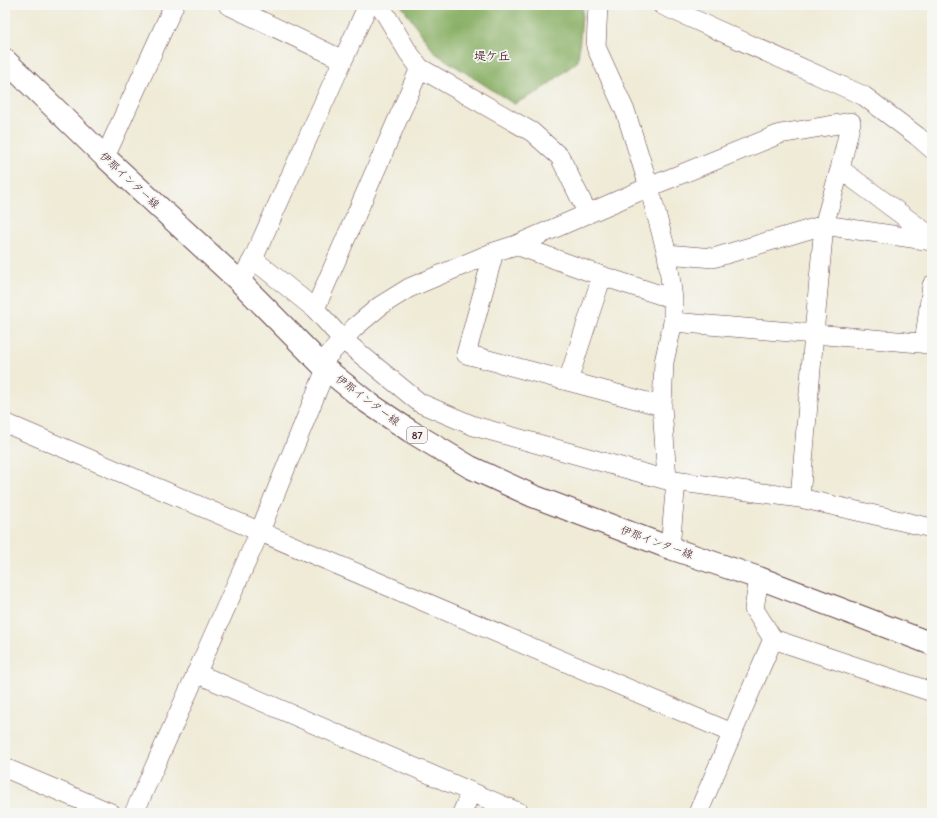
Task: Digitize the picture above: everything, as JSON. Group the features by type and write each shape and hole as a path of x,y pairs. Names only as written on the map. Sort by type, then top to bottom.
{"main road":[{"name":"伊那インター線","path":"5,60 105,157 240,282 324,366 367,402 410,431 470,467 533,496 670,548 759,578 932,644"}],"street":[{"path":"105,157 174,5"},
{"path":"228,5 343,60"},
{"path":"240,282 253,259 368,5"},
{"path":"380,5 408,52 420,68 532,132 560,158 588,214"},
{"path":"598,5 596,48 626,112 649,187 667,254 673,299 672,322 664,362 662,406 671,481 670,548"},
{"path":"662,5 864,96 932,149"},
{"path":"315,309 420,68"},
{"path":"800,498 824,225 840,169 851,122 864,96"},
{"path":"134,813 260,531 324,366 342,339 355,326 380,306 409,288 494,252 516,245 649,187 780,134 851,122"},
{"path":"840,169 932,237"},
{"path":"667,254 714,258 824,225 932,241"},
{"path":"516,245 602,276 673,299"},
{"path":"494,252 466,354 662,406"},
{"path":"253,259 315,309 342,339 420,403 474,426 671,481 800,498 932,528"},
{"path":"568,381 602,276"},
{"path":"672,322 928,344 932,286"},
{"path":"5,423 732,732"},
{"path":"759,578 754,608 773,639 932,692"},
{"path":"698,813 773,639"},
{"path":"196,673 520,813"},
{"path":"5,768 111,813"},
{"path":"462,813 471,792"}],"green space":[{"path":"401,5 583,5 578,61 540,91 514,104 435,53"}],"district":[{"name":"堤ケ丘","path":"492,55"}]}
